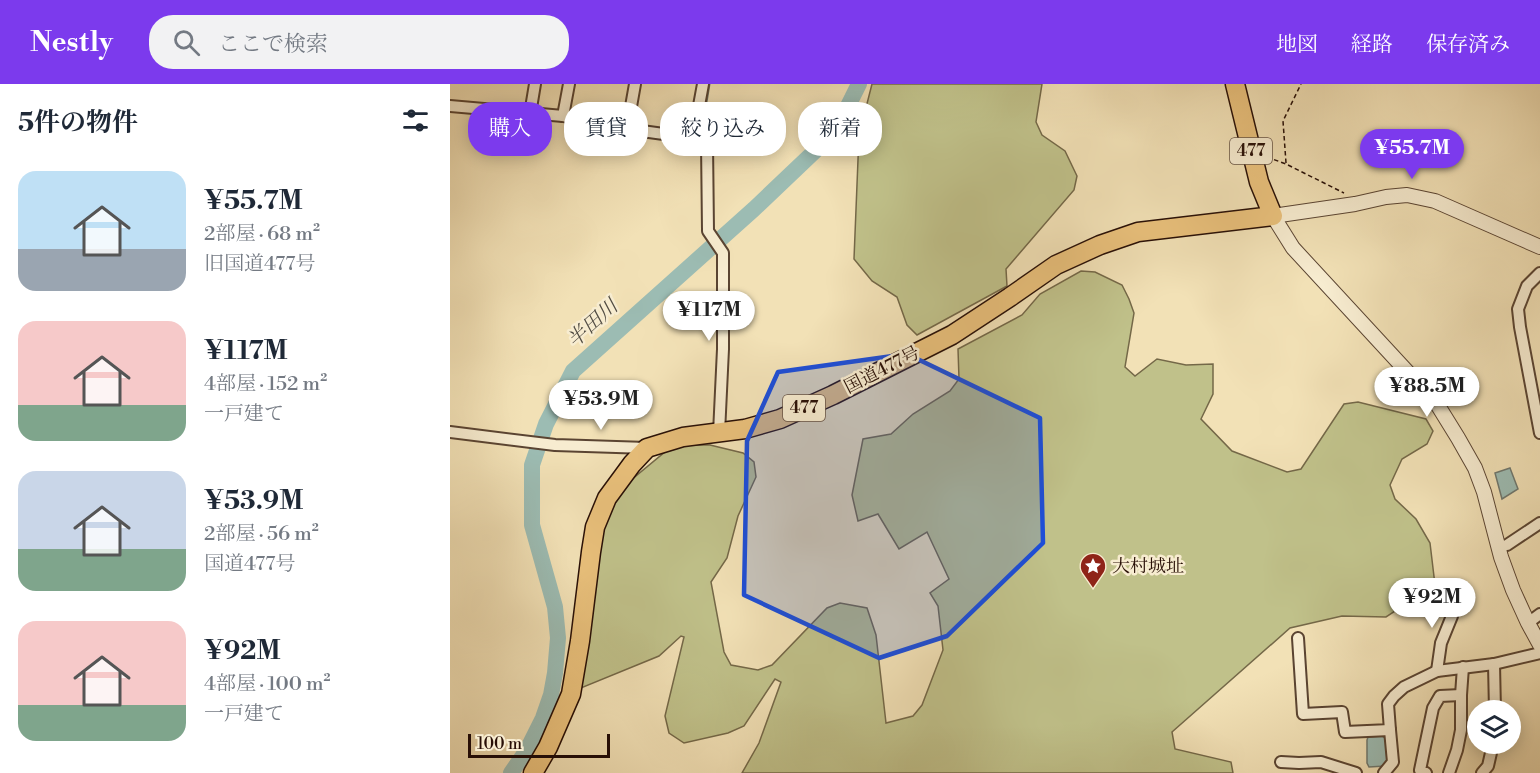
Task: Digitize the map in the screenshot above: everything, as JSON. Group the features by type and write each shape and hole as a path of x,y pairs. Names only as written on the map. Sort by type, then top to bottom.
{"highway":[{"name":"477","path":"1235,84 1259,182 1273,216"},
{"name":"国道477号","path":"647,448 683,437 745,429 780,419 952,335 1056,265 1100,245 1138,232 1273,216"},
{"path":"533,773 548,747 571,694 595,527 608,498 632,464 647,448"}],"street":[{"path":"532,102 535,84"},
{"path":"566,102 569,84"},
{"path":"632,102 635,84"},
{"path":"700,102 703,84"},
{"path":"450,106 468,108"},
{"path":"552,115 564,116"},
{"path":"708,156 708,231 723,253 723,349 719,433"},
{"path":"1540,247 1435,201 1407,195 1273,216 1293,248 1437,404 1475,468 1514,590 1540,645"},
{"path":"1540,273 1527,286 1518,309 1540,433"},
{"path":"450,432 555,445 647,448"},
{"path":"1499,547 1540,523"},
{"path":"1437,671 1441,643 1452,616 1458,592"},
{"path":"1528,623 1540,614"},
{"path":"1298,638 1303,714 1342,712 1345,732 1390,730"},
{"path":"1384,773 1394,762 1388,704 1404,687 1437,671 1494,664 1540,653"},
{"path":"1494,664 1495,700"},
{"path":"1449,773 1461,730 1463,667"},
{"path":"1426,773 1420,770 1433,708 1440,696 1461,694"},
{"path":"1482,773 1488,766 1491,754"},
{"path":"1281,762 1321,762 1356,773"}],"path":[{"path":"1286,164 1283,121 1301,84"},
{"path":"1252,155 1263,155 1286,164 1349,195 1354,204"}],"highlighted area":[{"path":"907,354 1040,418 1043,543 947,636 879,658 744,595 747,441 778,372"}],"green space":[{"path":"872,84 1042,84 1036,122 1042,135 1065,151 1077,176 1074,190 1006,269 1007,286 917,335 907,325 897,297 872,281 854,259 858,156 882,156 882,102 867,102"},
{"path":"1081,271 1095,272 1122,285 1134,313 1125,367 1135,376 1157,359 1186,365 1213,364 1213,394 1201,419 1232,451 1287,472 1301,469 1344,404 1358,402 1426,419 1433,431 1427,444 1402,459 1390,485 1395,499 1416,519 1430,543 1435,585 1386,617 1342,616 1290,628 1172,732 1175,749 1231,762 1233,773 742,773 759,743 781,682 775,679 744,726 728,733 684,743 669,733 665,716 684,637 681,636 659,656 581,688 602,527 613,495 665,452 681,445 710,445 743,453 754,462 756,477 738,516 727,558 711,582 724,652 731,665 758,670 772,665 827,608 840,603 867,608 876,635 886,723 913,716 922,705 943,650 938,606 930,593 949,579 927,532 899,549 878,514 858,521 852,495 863,439 891,434 913,414 950,391 959,379 958,349 1022,315 1040,294"}],"water":[{"path":"1510,468 1518,489 1502,499 1495,473"},
{"path":"1382,736 1386,739 1387,762 1385,766 1369,767 1367,763 1368,737"}],"waterway":[{"path":"706,102 709,84"},
{"name":"半田川","path":"511,773 527,750 543,718 551,695 555,673 558,638 555,607 532,525 532,465 546,424 573,371 754,209 835,132 859,84"}],"place":[{"name":"大村城址","path":"1093,589"}]}
